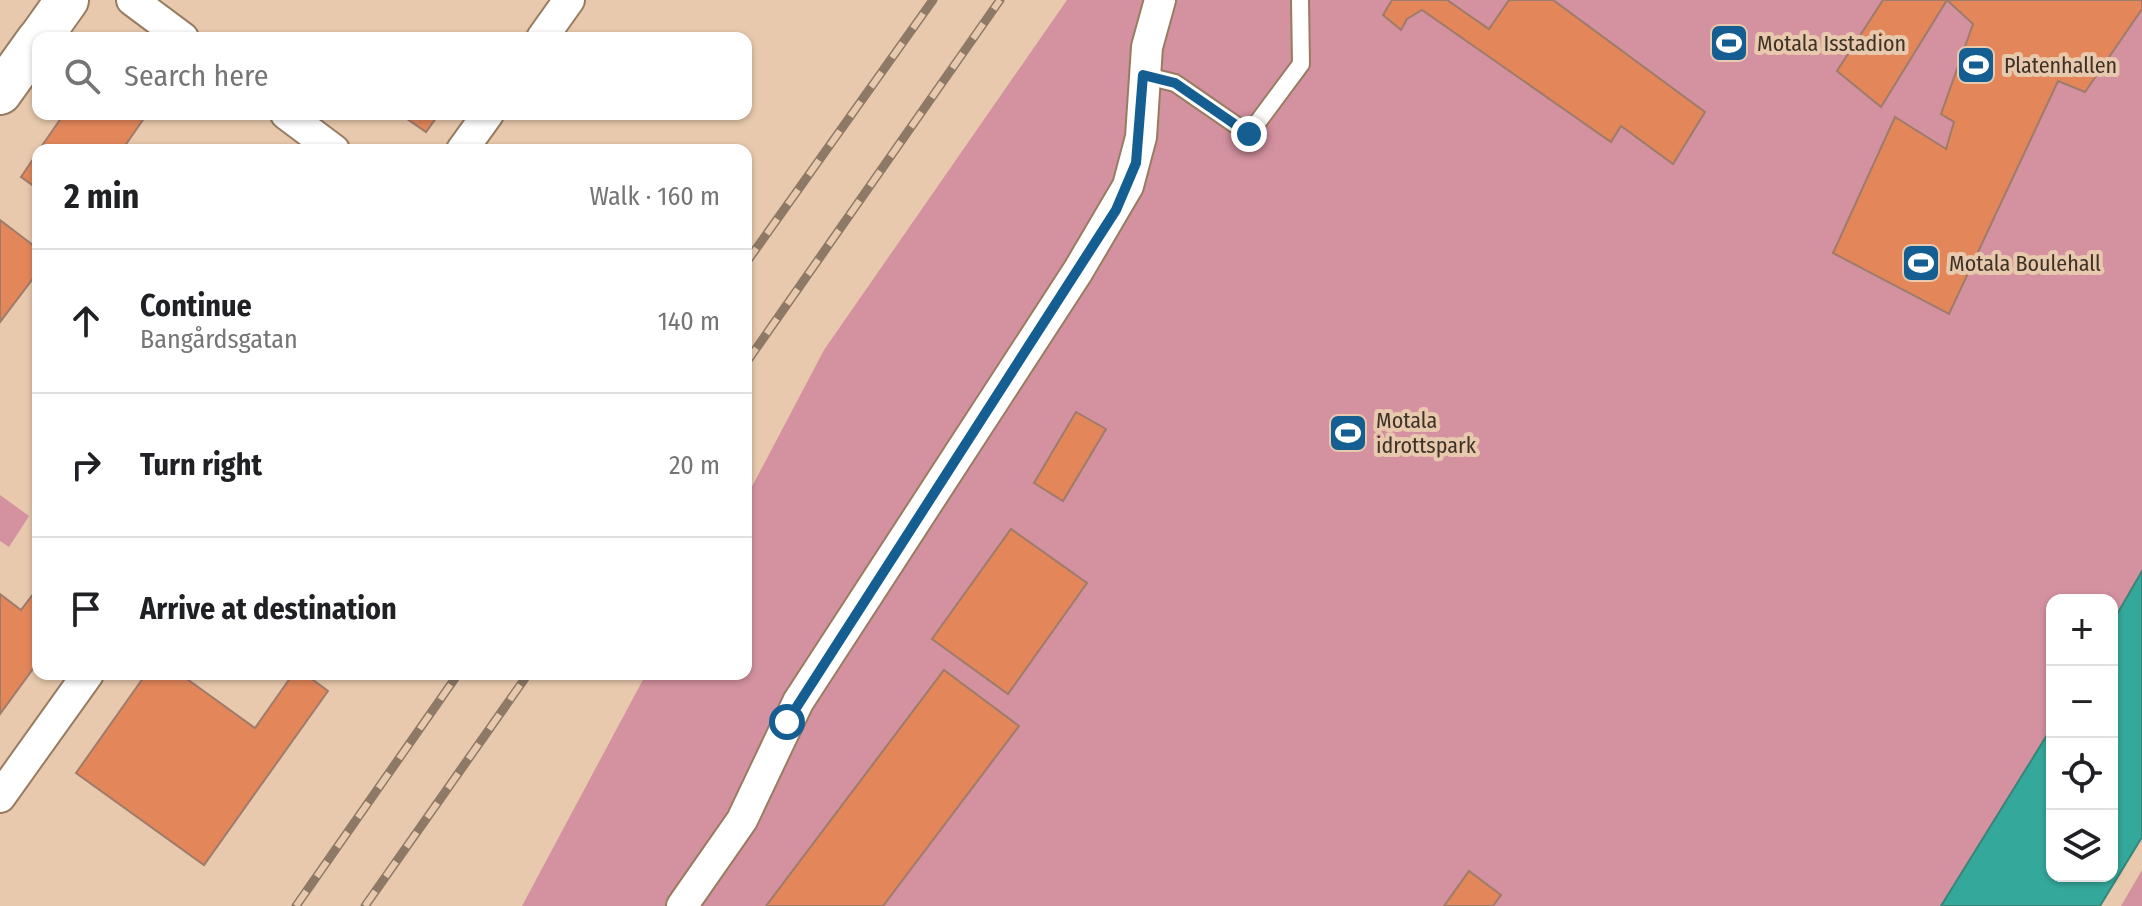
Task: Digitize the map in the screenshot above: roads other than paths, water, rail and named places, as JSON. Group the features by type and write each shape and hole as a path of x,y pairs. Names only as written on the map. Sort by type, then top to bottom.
{"street":[{"path":"44,32 67,0"},
{"path":"132,0 175,32"},
{"path":"546,32 569,0"},
{"path":"682,906 742,820 798,702 1116,210 1136,163 1143,75 1160,0"},
{"path":"0,93 32,49"},
{"path":"294,120 326,144"},
{"path":"466,144 484,120"},
{"path":"0,797 84,680"}],"lane":[{"path":"1143,75 1175,83 1249,134 1301,64 1300,0"}],"water":[{"path":"2142,571 2142,837 2118,876 2118,666 2118,613"},
{"path":"2046,737 2046,882 2115,882 2100,906 1941,906"}],"railway":[{"path":"752,255 933,0"},
{"path":"752,354 1000,0"},
{"path":"296,906 454,680"},
{"path":"365,906 524,680"}],"place":[{"name":"Motala Isstadion","path":"1729,43"},
{"name":"Platenhallen","path":"1976,65"},
{"name":"Motala Boulehall","path":"1921,263"},
{"name":"Motala idrottspark","path":"1348,433"}]}
